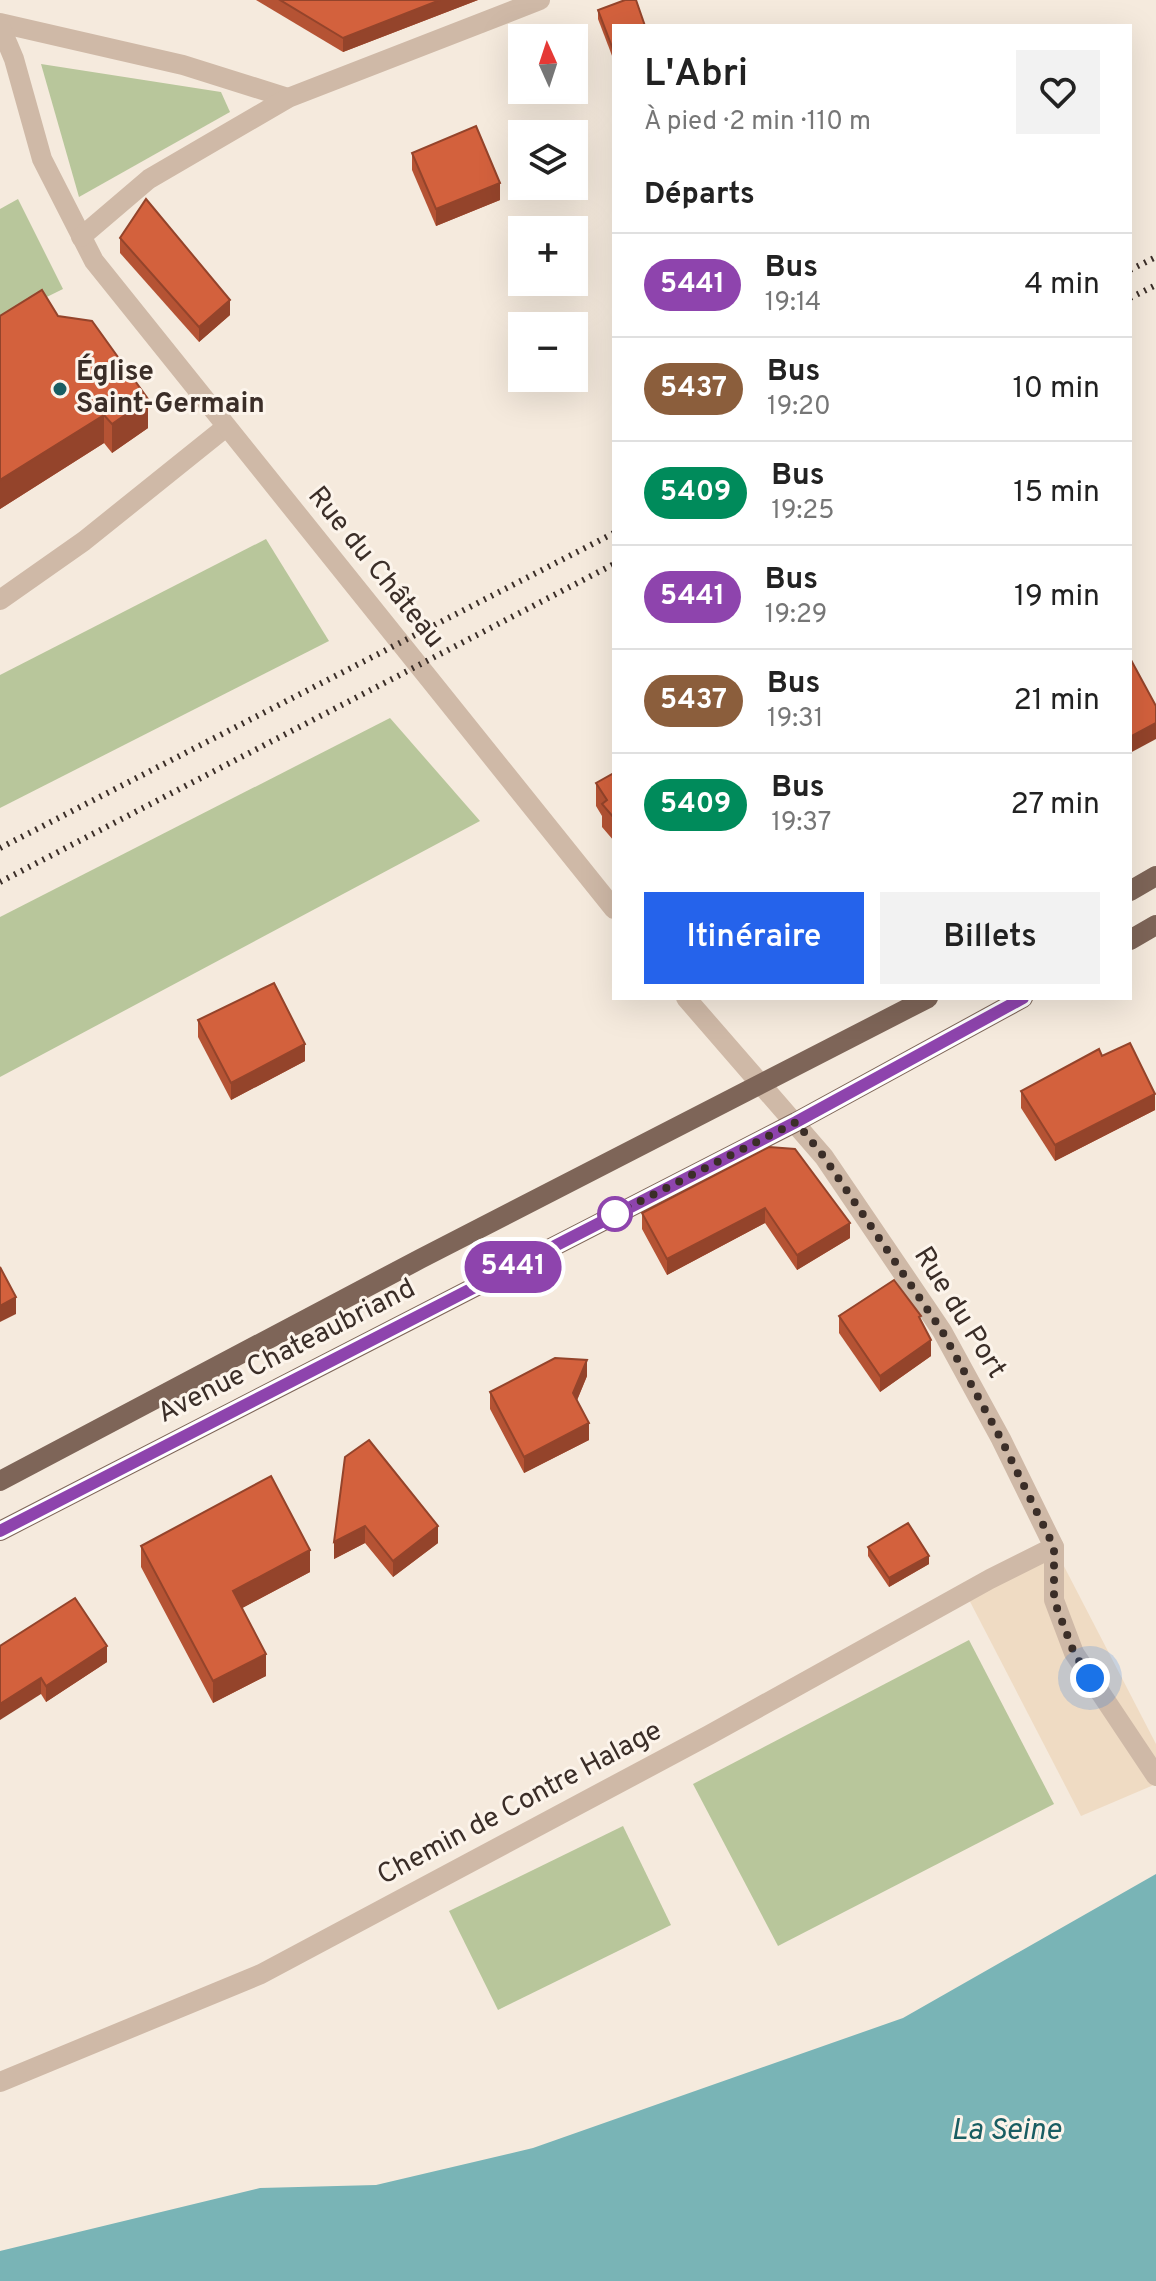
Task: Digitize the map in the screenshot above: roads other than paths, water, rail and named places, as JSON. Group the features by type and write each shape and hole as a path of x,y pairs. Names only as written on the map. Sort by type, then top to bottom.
{"main road":[{"path":"1132,890 1156,876"},
{"path":"1132,939 1156,925"},
{"name":"Avenue Chateaubriand","path":"0,1481 924,1000"},
{"name":"Avenue Chateaubriand","path":"0,1531 796,1122 1019,1000"}],"street":[{"path":"81,237 149,179 288,98 540,0"},
{"path":"0,24 183,65 288,98"},
{"name":"Rue du Château","path":"0,24 14,59 42,159 94,261 612,907"},
{"path":"0,600 84,541 226,427"},
{"path":"688,1000 715,1035 796,1122"},
{"name":"Rue du Port","path":"796,1122 824,1157 942,1331 1001,1439 1054,1547"},
{"path":"1054,1547 1054,1600 1074,1653 1156,1776"},
{"name":"Chemin de Contre Halage","path":"0,2082 261,1974 1054,1547"}],"water":[{"name":"La Seine","path":"1156,1874 1156,2281 0,2281 0,2251 260,2188 376,2185 533,2148 903,2018"}],"railway":[{"path":"1132,269 1156,257"},
{"path":"1132,297 1156,285"},
{"path":"0,848 612,534"},
{"path":"0,882 612,565"}],"place":[{"name":"Église Saint-Germain","path":"60,389"}]}
